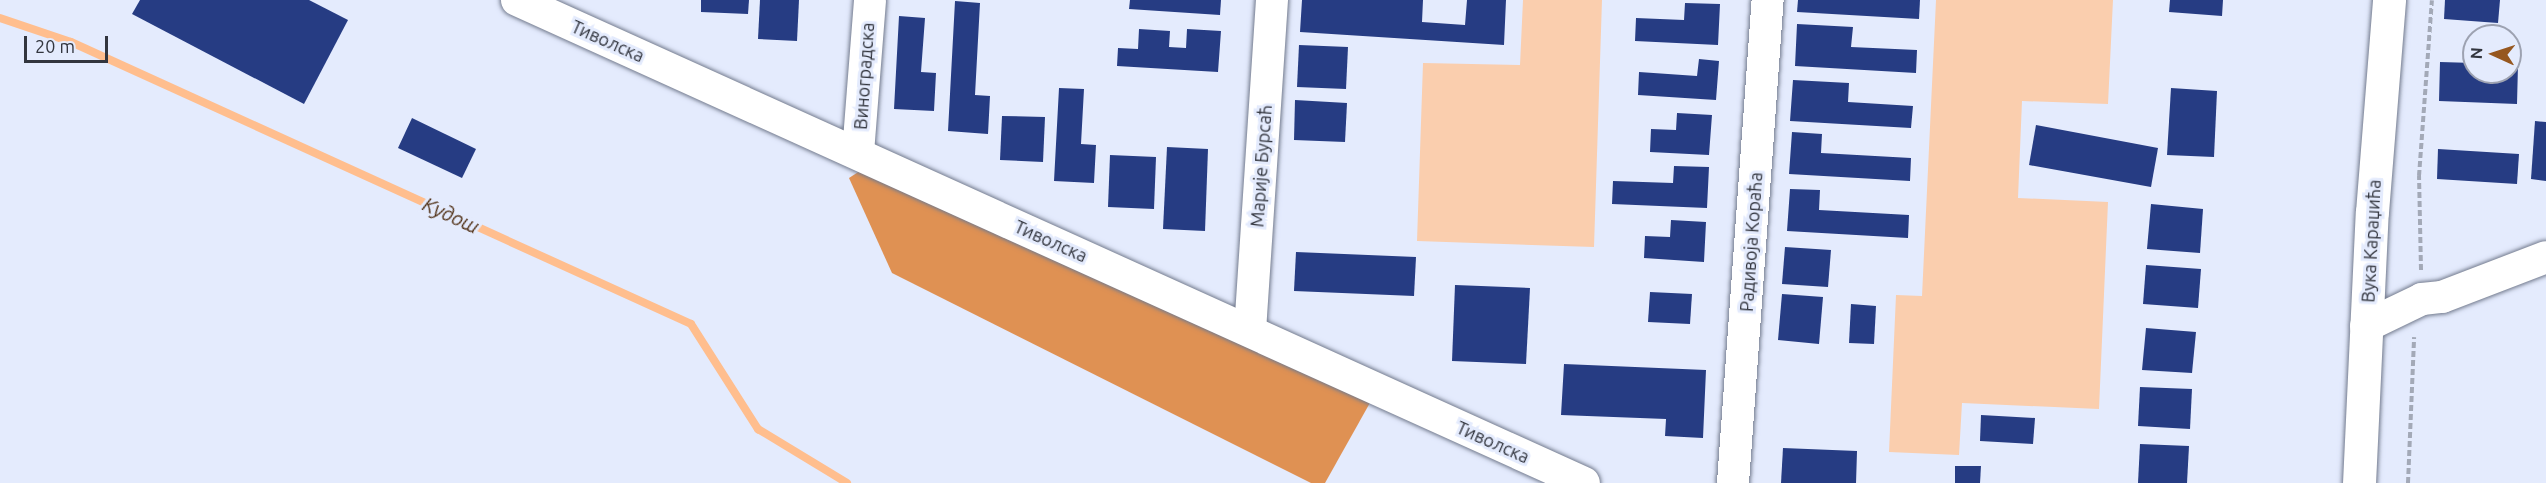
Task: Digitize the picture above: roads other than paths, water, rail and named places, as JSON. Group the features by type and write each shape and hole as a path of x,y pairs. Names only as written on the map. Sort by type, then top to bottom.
{"main road":[{"name":"Вука Караџића","path":"2360,483 2366,326 2389,0"}],"street":[{"name":"Тиволска","path":"517,0 1584,483"},
{"name":"Виноградска","path":"858,153 870,0"},
{"name":"Марије Бурсаћ","path":"1250,331 1272,0"},
{"name":"Радивоја Кораћа","path":"1733,483 1768,0"},
{"path":"2366,326 2422,298 2442,297 2546,257"}],"waterway":[{"name":"Кудош","path":"0,18 71,42 691,324 758,429 847,483"}]}
